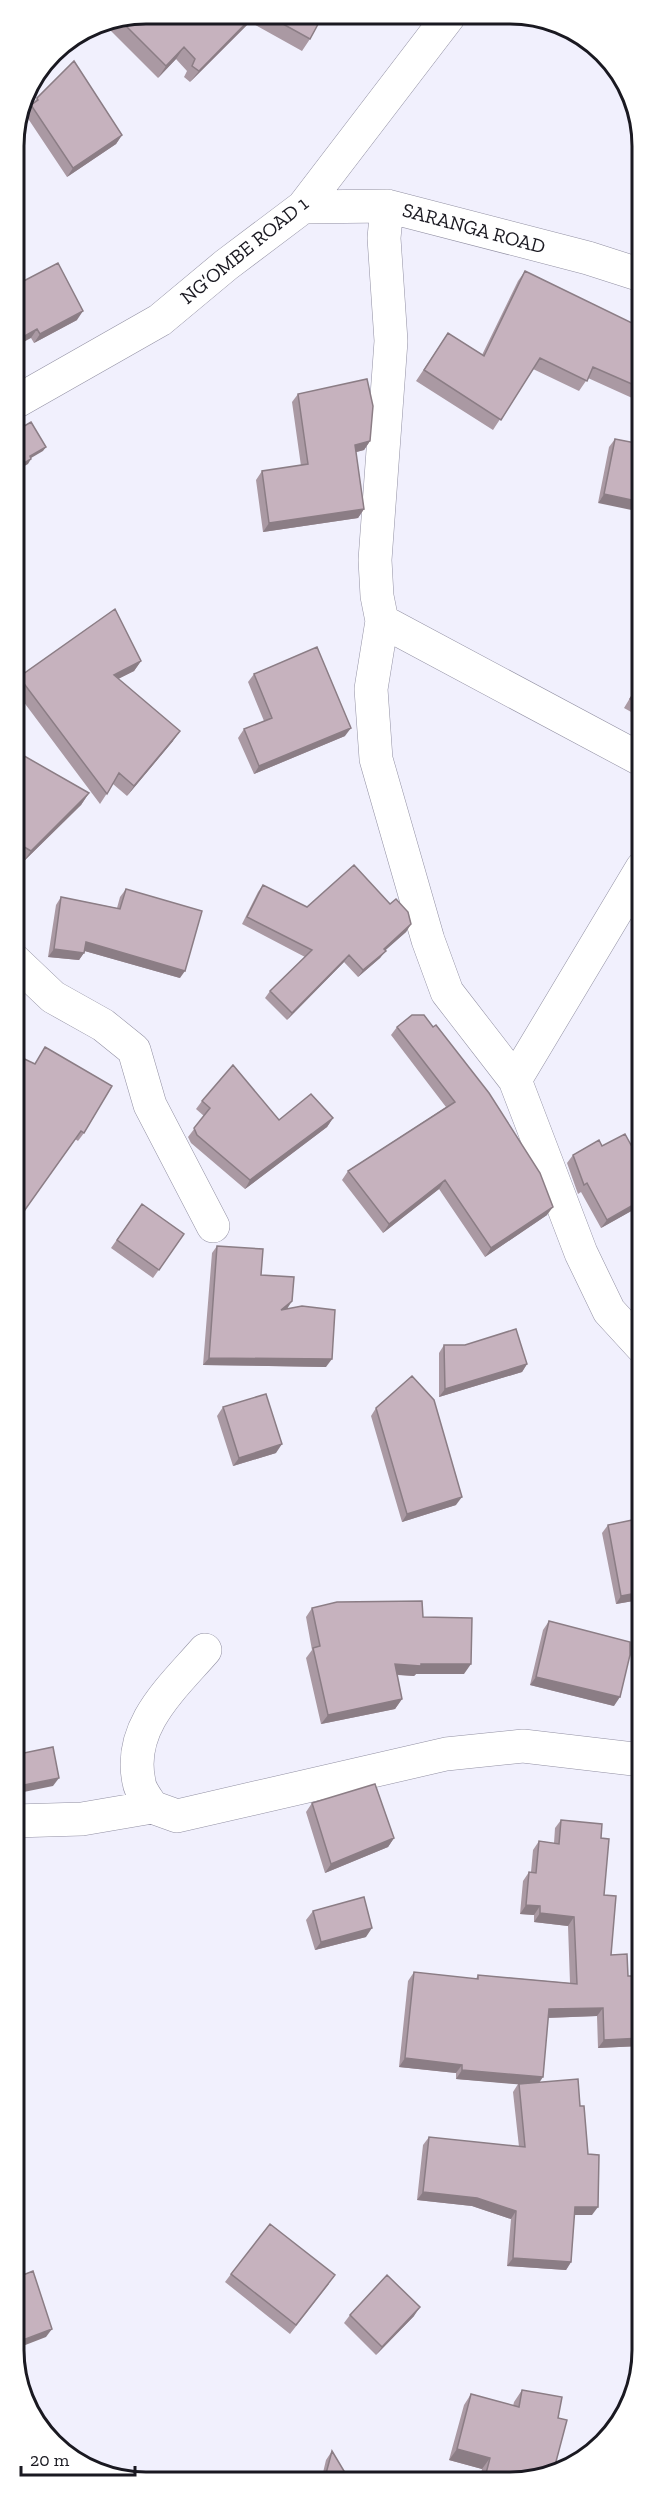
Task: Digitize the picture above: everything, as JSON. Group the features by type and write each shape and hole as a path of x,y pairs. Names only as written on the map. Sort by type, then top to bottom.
{"street":[{"name":"NG’OMBE ROAD 1","path":"24,397 160,320 226,265 303,207 443,24"},
{"name":"SARANGA ROAD","path":"303,207 387,206 588,258 632,272"},
{"path":"387,206 384,238 391,341 375,560 376,596 382,621 371,689 376,759 428,940 447,992 515,1080 581,1253 609,1311 632,1336"},
{"path":"382,621 632,755"},
{"path":"515,1080 632,885"},
{"path":"24,969 53,997 103,1025 134,1050 150,1104 213,1226"},
{"path":"152,1807 139,1784 138,1744 156,1706 205,1650"},
{"path":"24,1821 82,1819 152,1807 177,1816 446,1754 523,1746 632,1759"}],"building":[{"path":"245,24 199,71 192,66 195,59 184,47 166,66 126,26"},
{"path":"283,24 318,24 310,39"},
{"path":"74,61 122,135 73,168 31,105"},
{"path":"58,263 83,311 40,334 37,329 24,336 24,281"},
{"path":"525,271 632,323 632,384 593,367 587,381 540,358 501,420 424,370 448,333 484,356"},
{"path":"367,379 373,406 370,441 355,445 364,509 269,523 262,471 308,464 298,394"},
{"path":"31,422 46,447 30,456 31,459 24,463 24,426"},
{"path":"615,439 632,442 632,500 604,494"},
{"path":"115,609 141,661 114,675 180,731 134,786 119,773 107,794 24,684 24,673"},
{"path":"317,647 351,728 259,766 244,729 272,718 254,674"},
{"path":"24,756 89,793 31,851 24,847"},
{"path":"354,865 390,904 396,899 408,912 411,924 384,949 386,951 363,970 349,955 292,1013 270,991 312,950 247,917 263,885 307,907"},
{"path":"126,889 202,911 185,971 86,942 84,953 54,949 61,897 120,909"},
{"path":"412,1015 424,1015 433,1027 436,1025 489,1093 540,1173 553,1207 491,1248 445,1180 389,1224 348,1171 455,1102 397,1027"},
{"path":"45,1047 112,1086 84,1133 81,1131 24,1211 24,1059 35,1064"},
{"path":"233,1065 279,1120 311,1094 333,1118 250,1180 197,1135 194,1128 210,1108 202,1101"},
{"path":"625,1134 632,1147 632,1206 607,1220 587,1183 584,1185 573,1155 599,1140 602,1146"},
{"path":"142,1204 184,1234 159,1270 117,1240"},
{"path":"217,1246 263,1249 261,1275 294,1277 292,1301 281,1310 302,1306 335,1310 332,1359 209,1358"},
{"path":"516,1329 527,1364 445,1389 444,1345 465,1345"},
{"path":"412,1376 434,1400 462,1497 407,1514 376,1408"},
{"path":"266,1394 282,1444 239,1458 223,1407"},
{"path":"632,1520 632,1594 621,1596 608,1525"},
{"path":"422,1601 423,1617 472,1618 471,1664 421,1664 421,1666 395,1664 402,1699 328,1715 313,1648 320,1646 312,1608 337,1602"},
{"path":"549,1621 630,1642 630,1655 620,1697 536,1677"},
{"path":"53,1747 59,1778 24,1785 24,1753"},
{"path":"375,1784 394,1838 331,1864 312,1803"},
{"path":"561,1820 602,1824 601,1838 609,1839 604,1895 616,1896 611,1955 627,1954 628,1976 632,1976 632,2039 604,2040 603,2008 549,2009 543,2077 462,2070 462,2065 405,2058 414,1972 478,1979 478,1975 577,1984 574,1917 540,1913 540,1906 526,1905 529,1872 536,1873 539,1841 559,1844"},
{"path":"364,1897 372,1928 321,1942 313,1911"},
{"path":"578,2079 580,2106 584,2106 588,2154 599,2155 598,2207 575,2207 571,2262 513,2258 516,2211 477,2198 423,2192 429,2137 525,2147 519,2084"},
{"path":"270,2224 335,2275 296,2325 231,2274"},
{"path":"33,2271 52,2329 24,2340 24,2275"},
{"path":"387,2275 420,2307 382,2347 350,2315"},
{"path":"522,2390 562,2397 558,2418 567,2420 555,2464 526,2471 486,2472 490,2458 457,2449 471,2394 519,2407"},
{"path":"332,2451 345,2472 326,2472"}]}
